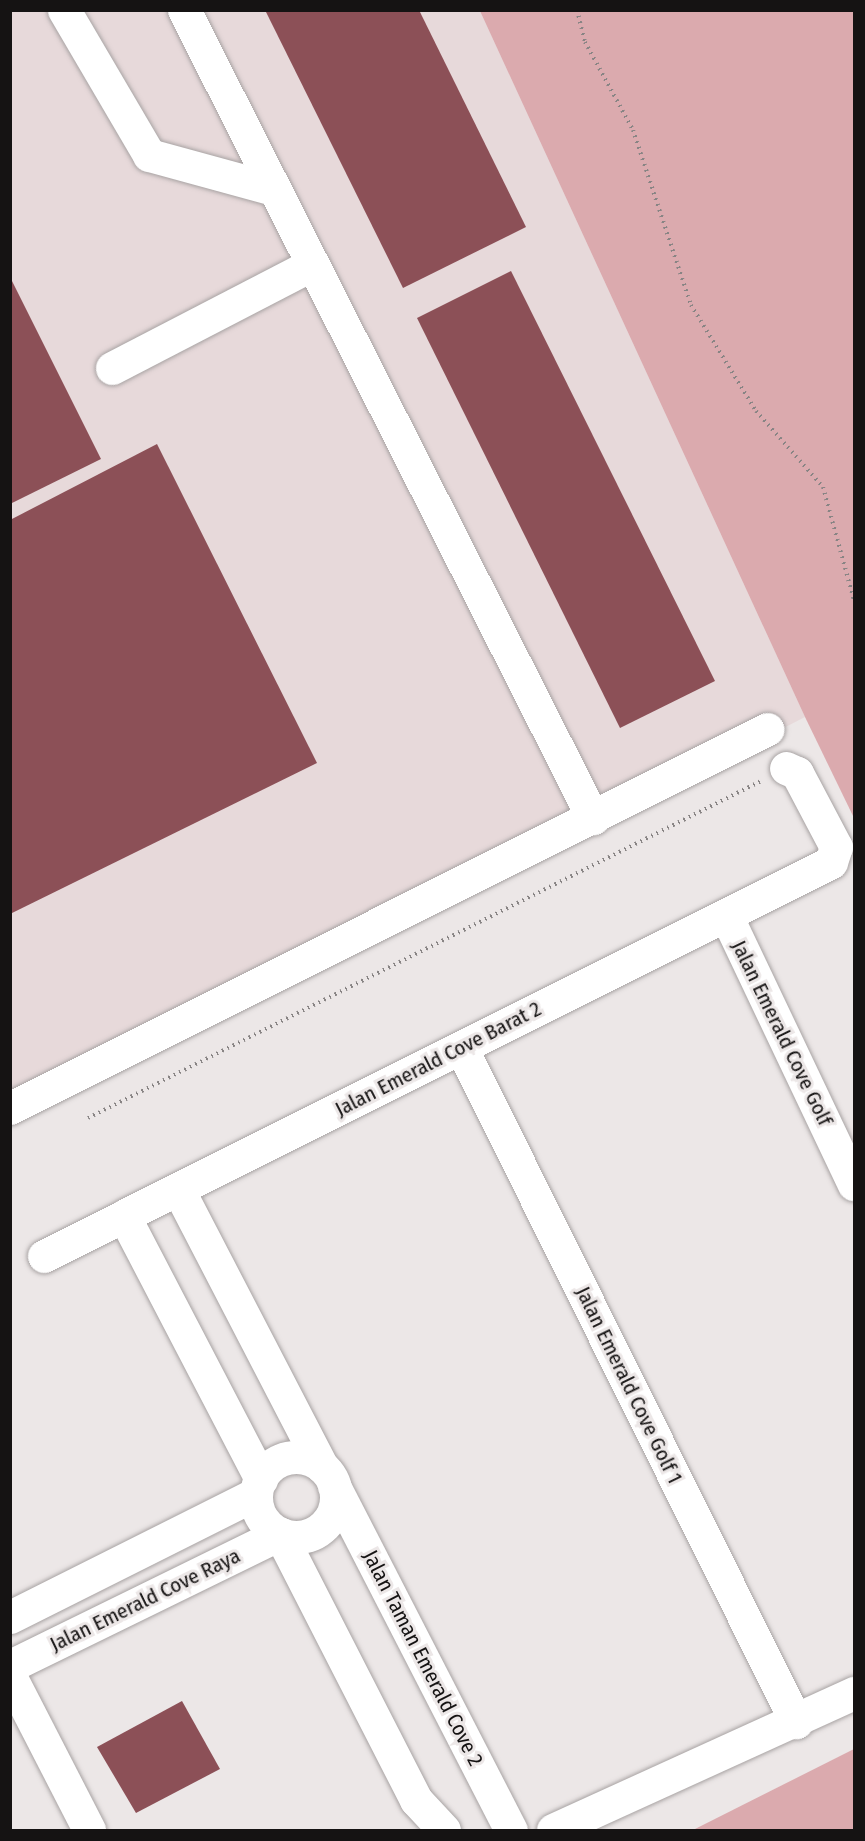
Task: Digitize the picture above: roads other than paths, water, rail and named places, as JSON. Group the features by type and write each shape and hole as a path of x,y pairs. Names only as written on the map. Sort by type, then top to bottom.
{"street":[{"path":"64,10 154,160 273,189"},
{"path":"184,10 311,265 593,818"},
{"path":"112,368 311,265"},
{"path":"10,1108 768,729"},
{"name":"Jalan Emerald Cove Barat 2","path":"44,1256 831,862 836,847 797,772 786,768"},
{"name":"Jalan Emerald Cove Golf","path":"726,915 855,1184"},
{"name":"Jalan Emerald Cove Golf 1","path":"461,1047 796,1722"},
{"name":"Jalan Taman Emerald Cove 2","path":"178,1189 511,1830"},
{"path":"124,1216 258,1486 258,1511 280,1534 416,1800 444,1830"},
{"path":"258,1486 289,1458 328,1477 334,1509 322,1527 303,1537 280,1534"},
{"name":"Jalan Emerald Cove Raya","path":"10,1617 258,1486"},
{"name":"Jalan Emerald Cove Raya","path":"10,1666 280,1534"},
{"path":"10,1676 89,1830"},
{"path":"553,1830 796,1722 855,1693"}]}
